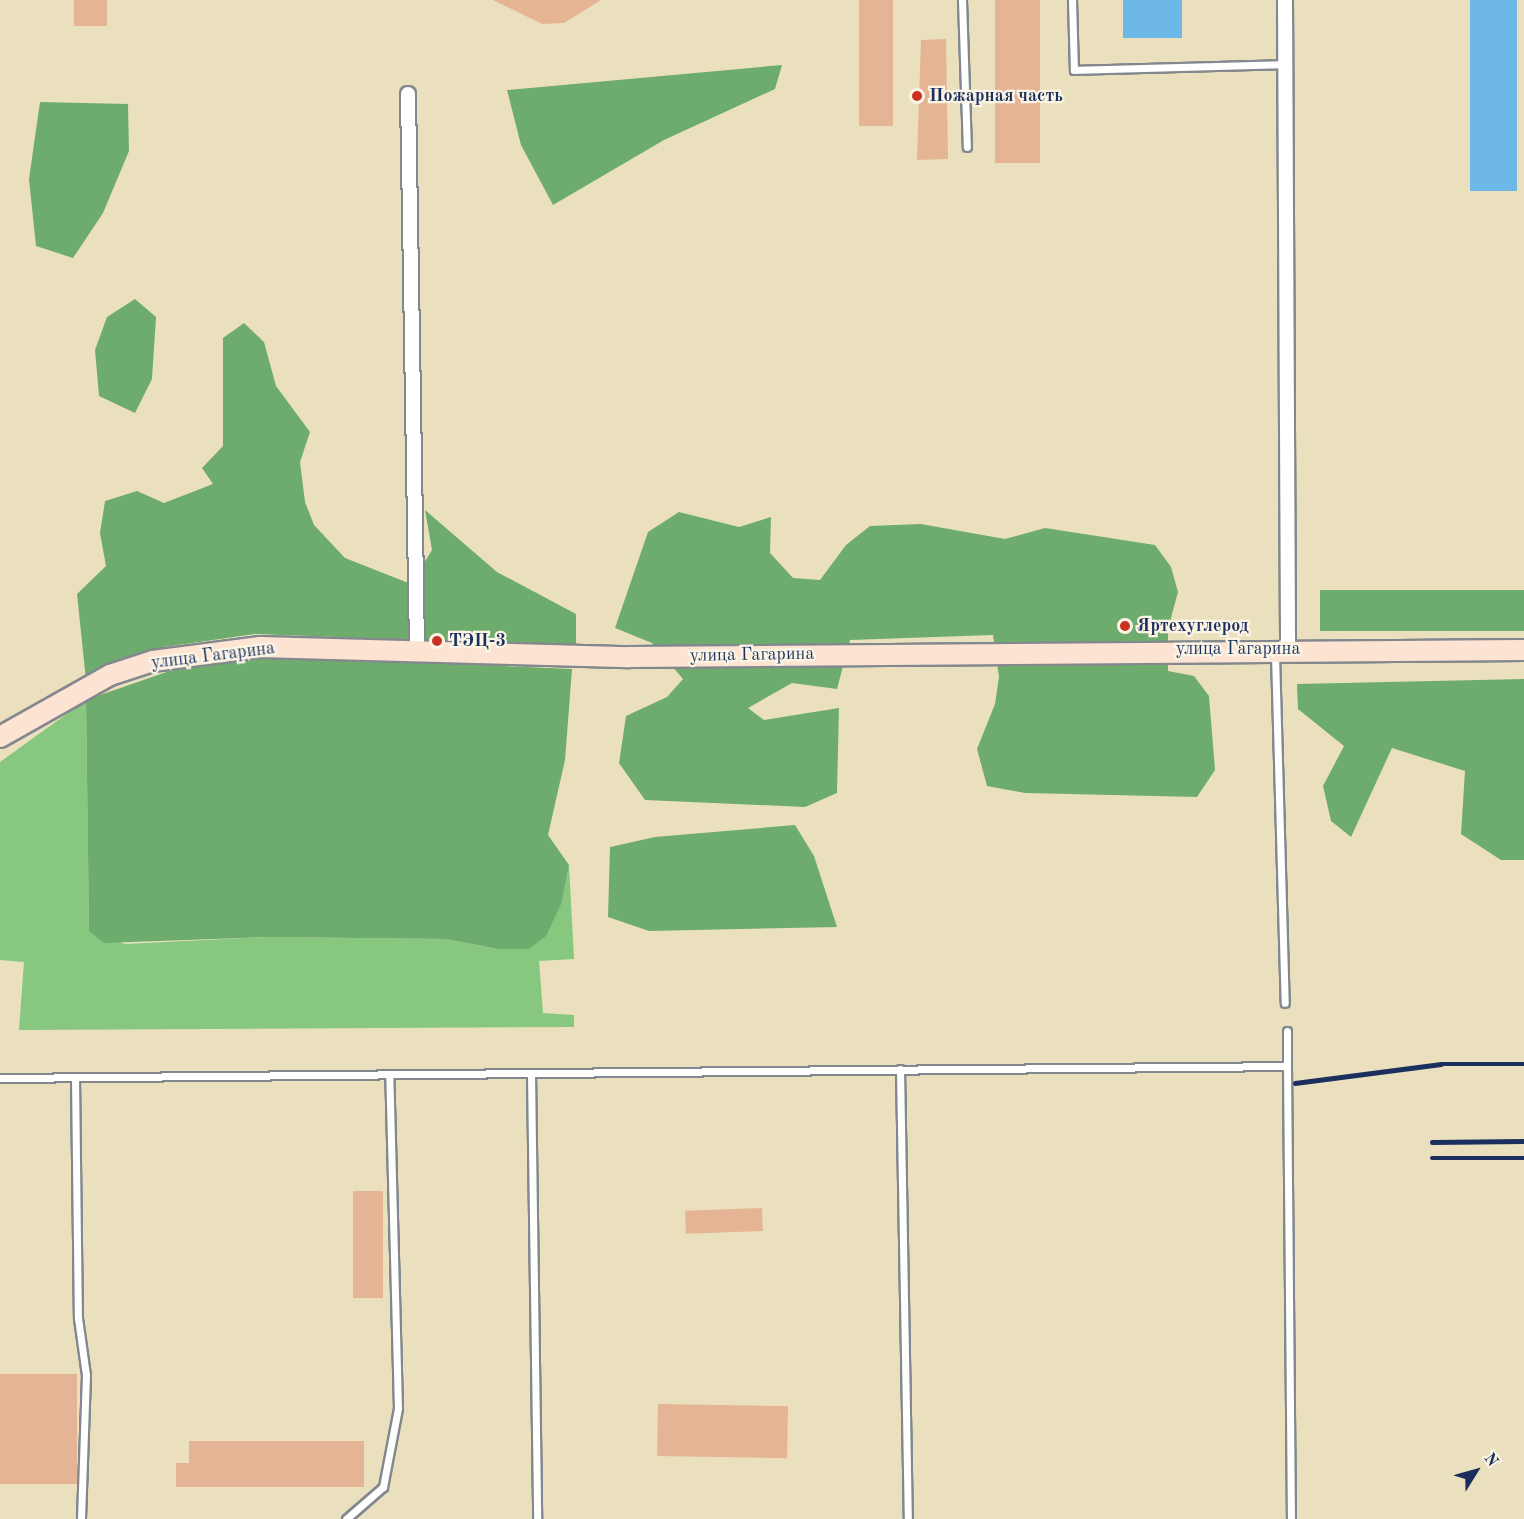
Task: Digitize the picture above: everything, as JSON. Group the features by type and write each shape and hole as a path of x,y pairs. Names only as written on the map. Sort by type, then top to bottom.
{"main road":[{"name":"улица Гагарина","path":"0,737 61,698 153,661 260,647 628,657 1282,648 1524,650"}],"street":[{"path":"1282,648 1285,0"},
{"path":"408,94 417,650"}],"lane":[{"path":"962,0 968,147"},
{"path":"1072,0 1074,70 1286,64"},
{"path":"1282,648 1285,1003"},
{"path":"1287,1031 1291,1519"},
{"path":"0,1078 1287,1065"},
{"path":"900,1069 908,1519"},
{"path":"531,1073 537,1519"},
{"path":"346,1519 383,1487 398,1408 389,1074"},
{"path":"75,1077 78,1318 86,1375 81,1519"}],"green space":[{"path":"782,65 775,89 664,140 553,205 521,145 507,90"},
{"path":"40,102 128,104 129,151 103,213 73,258 36,246 29,179"},
{"path":"135,299 156,317 152,379 135,413 99,396 95,350 107,317"},
{"path":"244,323 264,342 276,386 310,432 300,462 305,502 314,525 345,558 411,584 432,550 425,510 497,572 576,614 576,646 255,634 164,647 86,680 77,594 106,566 100,533 105,501 137,491 164,503 213,484 202,468 223,446 223,338"},
{"path":"679,512 739,527 771,517 770,553 793,578 820,580 846,545 870,526 921,524 1005,539 1045,528 1155,545 1171,567 1178,592 1168,629 1168,671 1194,676 1209,696 1215,770 1197,797 1025,793 987,786 977,749 995,704 999,677 993,635 850,640 837,689 792,683 748,708 764,720 839,708 837,793 805,807 645,800 619,763 626,716 667,697 683,679 652,643 615,628 648,532"},
{"path":"1320,590 1524,590 1524,631 1320,631"},
{"path":"276,656 572,669 565,760 548,835 569,865 562,902 546,936 529,949 498,949 446,939 267,937 104,943 89,931 86,700 175,669"},
{"path":"1524,679 1524,860 1501,860 1461,834 1465,771 1392,748 1351,837 1331,821 1323,786 1344,746 1298,709 1297,684"},
{"path":"86,700 89,931 125,944 267,937 446,939 498,949 562,902 569,865 574,959 539,961 543,1013 574,1015 574,1027 19,1030 24,962 0,960 0,762"},
{"path":"795,825 814,856 837,927 649,931 608,917 610,847 655,837"}],"water":[{"path":"1123,0 1182,0 1182,38 1123,38"},
{"path":"1470,0 1517,0 1517,191 1470,191"}],"building":[{"path":"74,0 107,0 107,26 74,26"},
{"path":"493,0 601,0 564,23 542,24"},
{"path":"859,0 893,0 893,126 859,126"},
{"path":"995,0 1040,0 1040,163 995,163"},
{"path":"946,39 948,159 917,160 921,40"},
{"path":"353,1191 383,1191 383,1298 353,1298"},
{"path":"762,1208 763,1231 686,1234 685,1211"},
{"path":"0,1374 77,1374 77,1484 0,1484"},
{"path":"658,1404 788,1406 787,1458 657,1456"},
{"path":"189,1441 364,1441 364,1487 176,1487 176,1463 189,1463"}],"railway":[{"path":"1295,1083 1441,1064 1524,1064"},
{"path":"1432,1142 1524,1141"},
{"path":"1432,1158 1524,1158"}],"place":[{"name":"Пожарная часть","path":"917,96"},
{"name":"Яртехуглерод","path":"1125,626"},
{"name":"ТЭЦ-3","path":"437,641"}]}
